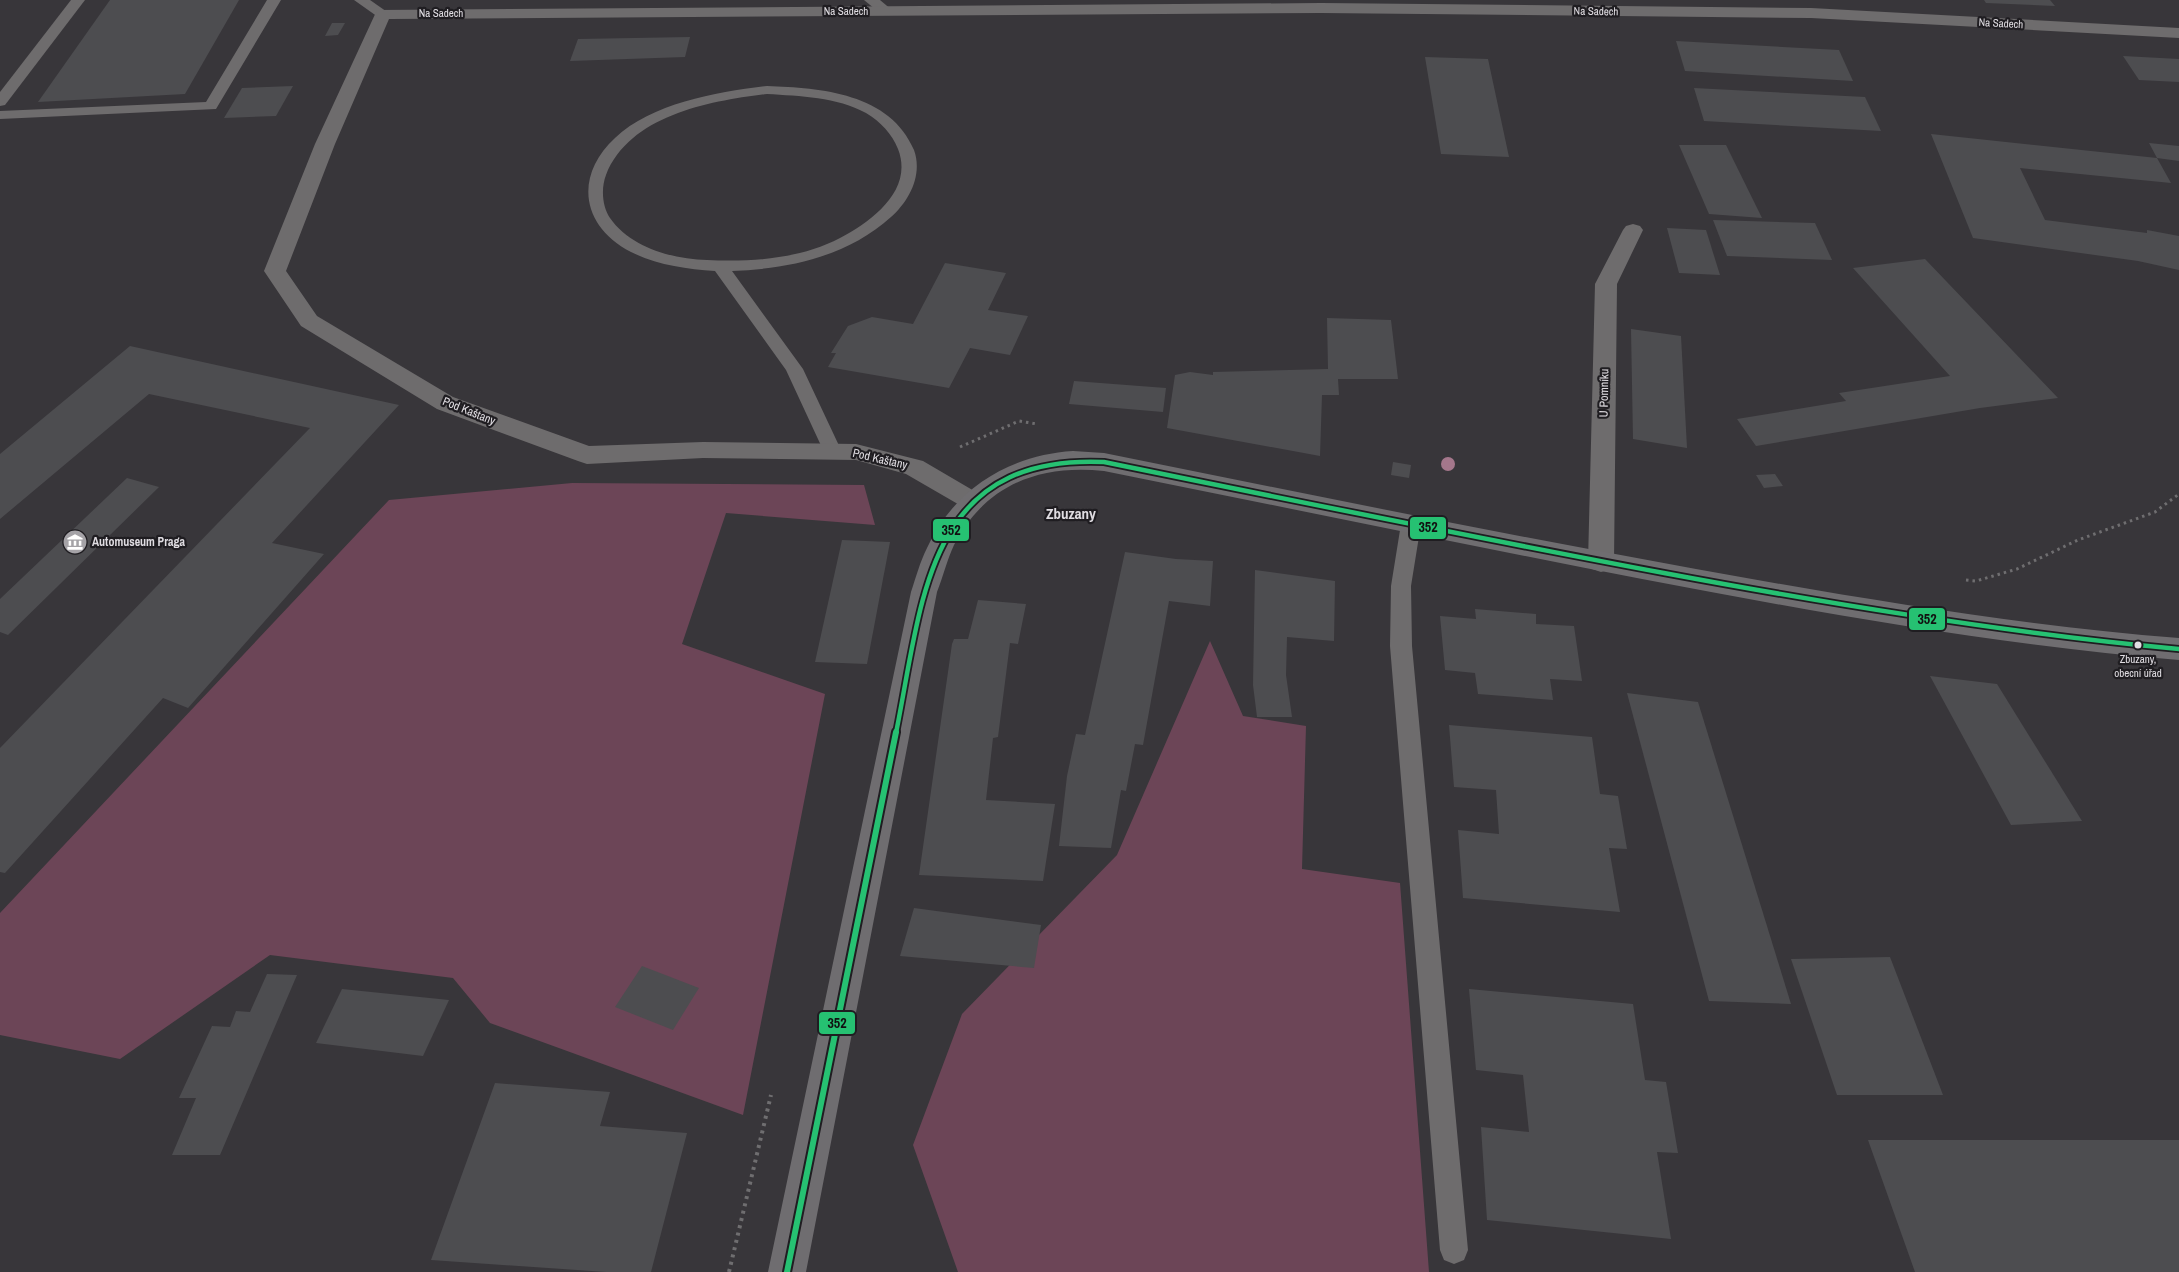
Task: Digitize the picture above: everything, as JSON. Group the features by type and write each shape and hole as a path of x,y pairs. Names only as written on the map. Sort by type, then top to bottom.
{"street":[{"name":"Na Sadech","path":"383,14 1321,8 1811,13 2179,33"},
{"name":"Pod Kaštany","path":"383,14 325,144 275,271 309,321 446,403 587,455 703,450 856,452 914,467 972,501"},
{"name":"U Pomníku","path":"1601,562 1606,284 1633,230"},
{"path":"788,1272 924,592 942,543 958,518 972,501 994,483 1015,472 1041,464 1070,460 1104,462 1601,562 1918,619 2058,638 2179,649"}],"lane":[{"path":"0,102 78,0"},
{"path":"0,115 211,106 274,0"},
{"path":"362,0 383,14"},
{"path":"871,0 886,11"},
{"path":"720,267 753,266 792,259 815,253 843,242 867,229 886,213 900,197 908,180 910,163 906,147 898,132 867,108 846,100 821,94 767,90 712,98 669,112 640,127 621,141 607,156 598,173 595,190 596,206 605,222 618,236 638,248 662,258 690,264 720,267 794,369 833,452"},
{"path":"1411,524 1401,586 1401,646 1454,1250"}],"path":[{"path":"928,474 958,448 1010,424 1019,421 1038,424"},
{"path":"1956,579 1976,581 2017,569 2078,540 2155,512 2179,494"},
{"path":"729,1272 772,1090"}],"shaded area":[{"path":"572,483 864,485 875,525 726,513 682,644 825,694 743,1115 490,1023 453,978 270,955 120,1059 0,1035 0,913 389,500"},
{"path":"1210,641 1243,716 1306,726 1302,869 1400,883 1429,1272 958,1272 913,1145 962,1014 1117,855"}],"building":[{"path":"110,0 239,0 185,94 38,102"},
{"path":"1984,0 2050,0 2055,6 1986,3"},
{"path":"332,23 345,23 338,35 325,36"},
{"path":"690,37 685,57 570,61 578,39"},
{"path":"1676,41 1839,50 1853,81 1685,71"},
{"path":"2123,56 2179,59 2179,82 2139,80"},
{"path":"1425,57 1488,59 1509,157 1441,154"},
{"path":"293,86 276,116 224,118 242,88"},
{"path":"1694,88 1865,97 1881,131 1704,121"},
{"path":"1931,134 2157,158 2171,183 2020,168 2045,220 2147,233 2147,230 2179,236 2179,270 2138,261 1973,238"},
{"path":"2149,143 2179,146 2179,161 2157,158"},
{"path":"1679,145 1726,145 1762,218 1709,214"},
{"path":"1713,220 1815,223 1832,260 1727,256"},
{"path":"1667,228 1706,230 1720,275 1679,273"},
{"path":"1925,259 2058,398 1980,408 1756,446 1737,419 1846,401 1839,393 1950,376 1853,268"},
{"path":"945,263 1006,273 988,310 1028,316 1010,355 970,348 949,388 828,367 836,353 831,353 848,326 872,317 913,324"},
{"path":"1327,318 1391,320 1398,379 1338,379 1339,395 1322,395 1320,456 1167,428 1175,375 1190,372 1213,375 1213,372 1328,369"},
{"path":"1631,329 1681,336 1687,448 1633,439"},
{"path":"130,346 399,405 272,543 324,554 188,708 163,698 5,873 0,872 0,748 310,428 149,394 0,519 0,454"},
{"path":"1074,381 1166,388 1163,412 1069,404"},
{"path":"1393,462 1411,465 1409,478 1391,475"},
{"path":"1775,474 1783,486 1764,488 1756,475"},
{"path":"127,478 159,487 8,635 0,632 0,599"},
{"path":"842,540 890,542 867,664 815,662"},
{"path":"1125,552 1176,559 1213,561 1210,606 1169,601 1143,745 1135,744 1126,791 1121,790 1111,848 1059,846 1067,776 1076,734 1085,735"},
{"path":"1255,570 1335,581 1334,641 1287,637 1286,675 1292,717 1257,717 1253,685"},
{"path":"978,600 1026,604 1018,644 1010,643 998,737 993,738 986,800 1055,804 1043,881 919,875 952,644 954,639 968,639"},
{"path":"1475,609 1536,614 1536,624 1574,626 1582,681 1550,679 1553,700 1478,694 1475,673 1445,670 1440,616 1476,619"},
{"path":"1930,676 1997,684 2082,821 2011,825"},
{"path":"1627,693 1698,702 1791,1004 1709,1001"},
{"path":"1449,725 1592,737 1600,794 1618,796 1627,849 1609,848 1620,912 1463,898 1458,830 1499,834 1496,790 1454,787"},
{"path":"914,908 1041,925 1034,968 900,956"},
{"path":"1890,957 1943,1095 1837,1095 1791,959"},
{"path":"642,966 699,988 673,1030 615,1007"},
{"path":"267,974 297,975 220,1155 172,1155 196,1098 179,1098 212,1026 230,1027 236,1011 250,1012"},
{"path":"342,989 449,1000 423,1056 316,1043"},
{"path":"1469,989 1633,1004 1645,1080 1666,1082 1678,1153 1657,1152 1671,1239 1487,1220 1481,1127 1529,1132 1523,1075 1476,1070"},
{"path":"495,1083 610,1092 600,1126 687,1133 651,1272 606,1272 431,1260"},
{"path":"1868,1140 2179,1140 2179,1272 1915,1272"}],"transit line":[{"name":"352","path":"787,1272 924,592 940,548 957,520 973,502 991,487 1010,476 1054,463 1078,461 1104,462 1548,551 1816,601 1997,629 2179,649"}],"place":[{"name":"Automuseum Praga","path":"75,542"},
{"name":"Zbuzany, obecní úřad","path":"2138,645"}],"district":[{"name":"Zbuzany","path":"1071,514"}]}
